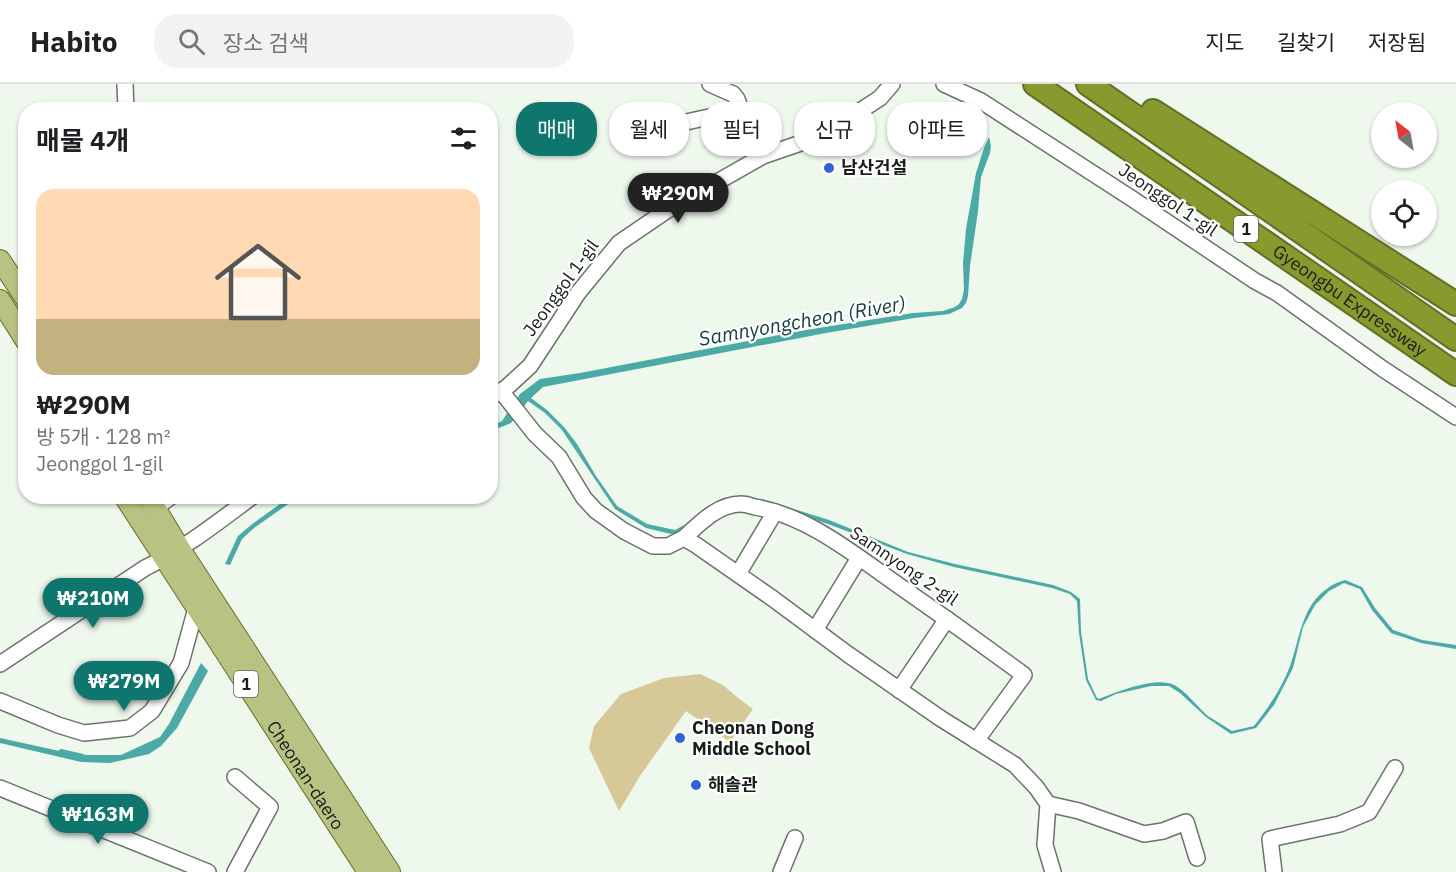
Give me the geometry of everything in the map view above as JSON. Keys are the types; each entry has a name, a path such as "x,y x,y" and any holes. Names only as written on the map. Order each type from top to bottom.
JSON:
{"highway":[{"name":"Gyeongbu Expressway","path":"1035,84 1456,374"},
{"name":"Gyeongbu Expressway","path":"1088,84 1456,339"},
{"path":"1111,84 1456,304"}],"main road":[{"path":"0,260 18,287"},
{"path":"0,300 18,328"},
{"name":"Cheonan-daero","path":"130,504 171,554 390,872"},
{"name":"Cheonan-daero","path":"153,504 171,554 196,608 368,872"}],"street":[{"path":"125,84 126,102"},
{"path":"711,84 734,94 738,102"},
{"name":"Jeonggol 1-gil","path":"782,149 837,126 880,98 892,84"},
{"name":"Jeonggol 1-gil","path":"944,84 981,101 1005,116 1255,281 1277,293 1383,369 1456,417"},
{"name":"Jeonggol 1-gil","path":"500,396 530,366 578,293 619,243 666,211 763,156"},
{"name":"Samnyong 2-gil","path":"500,396 559,457 584,498 597,511 624,531 653,546 668,546 684,538 702,521 722,508 741,504 775,512 790,517 822,534 947,619 1024,675 976,741"},
{"path":"0,670 149,572 241,504"},
{"path":"738,574 775,512"},
{"path":"684,538 738,574 849,656 1015,765 1048,804 1079,811 1144,834 1163,831 1186,822 1197,858"},
{"path":"0,663 145,568 171,554"},
{"path":"815,630 859,558"},
{"path":"0,701 84,733 130,728 152,711 181,663 196,608"},
{"path":"899,690 947,619"},
{"path":"1274,872 1270,839 1340,824 1369,812 1395,768"},
{"path":"235,777 270,807 235,872"},
{"path":"0,788 208,872"},
{"path":"1048,804 1045,845 1053,872"},
{"path":"781,872 795,838"}],"shaded area":[{"path":"700,674 723,685 753,709 730,742 686,711 640,776 619,811 589,748 594,726 621,694 664,678"}],"water":[{"path":"989,137 991,146 981,177 968,296 962,308 949,314 826,333 543,387 531,398 564,427 617,506 647,524 675,530 712,504 734,497 762,499 829,520 908,552 1053,585 1071,592 1080,599 1081,632 1088,679 1099,699 1143,684 1168,683 1179,688 1208,716 1232,731 1254,726 1283,682 1307,613 1312,604 1330,587 1345,580 1362,587 1393,630 1422,640 1456,645 1456,649 1421,643 1391,633 1372,610 1360,589 1344,583 1329,591 1315,605 1303,627 1293,668 1274,705 1256,728 1231,734 1206,717 1169,686 1151,686 1116,694 1101,701 1096,700 1086,680 1077,601 1070,594 907,554 828,524 762,503 690,526 675,535 646,528 615,509 562,430 545,413 528,401 511,423 498,428 498,423 502,421 520,394 540,379 806,330 913,313 943,311 955,307 962,299 964,290 963,263 966,229 976,173 981,156 987,156"},
{"path":"280,504 288,504 242,539 230,565 225,564 238,536"},
{"path":"201,663 208,671 177,728 161,746 149,754 110,763 81,762 0,743 0,738 78,755 121,755 160,737"}],"waterway":[{"name":"Samnyongcheon (River)","path":"61,751 83,756"}],"place":[{"name":"남산건설","path":"829,168"},
{"name":"Cheonan Dong Middle School","path":"680,738"},
{"name":"해솔관","path":"696,785"}]}
